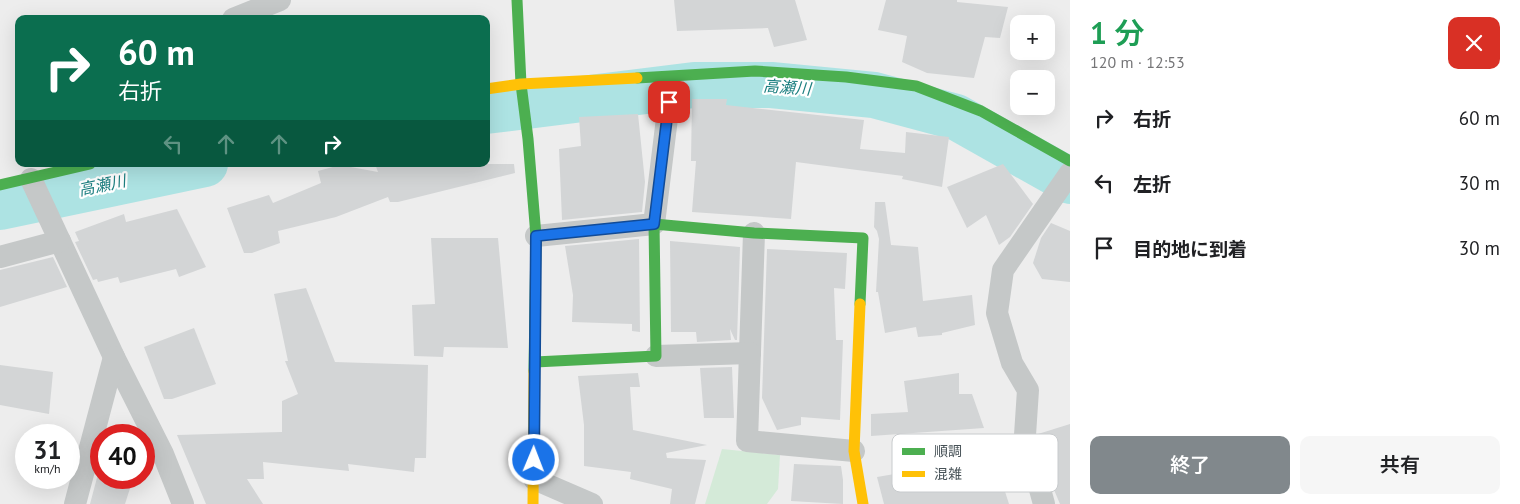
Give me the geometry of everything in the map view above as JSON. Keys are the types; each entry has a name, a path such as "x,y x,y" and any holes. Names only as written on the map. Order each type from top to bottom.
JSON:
{"street":[{"path":"243,15 280,0"},
{"path":"517,0 521,84 528,139 536,236 533,504"},
{"path":"490,88 521,84 755,71 846,77 916,86 981,111 1068,159 1003,270 997,312 1012,363 1028,390 1025,434"},
{"path":"656,356 654,224 669,102"},
{"path":"0,185 75,167"},
{"path":"31,179 114,357 162,454 182,504"},
{"path":"536,236 654,224 754,233 863,238 854,451 863,504"},
{"path":"754,233 747,441 854,451"},
{"path":"0,256 60,241"},
{"path":"535,362 750,353"},
{"path":"75,504 114,357"},
{"path":"534,480 562,498 592,504"}],"green space":[{"path":"722,449 780,455 778,489 767,504 705,504"}],"building":[{"path":"674,0 795,0 807,40 774,47 768,28 677,31"},
{"path":"886,0 957,0 957,2 1008,7 1000,38 985,37 974,78 927,73 902,62 907,36 878,30"},
{"path":"692,99 727,99 726,105 864,120 860,149 905,153 906,132 949,137 942,187 902,179 903,176 796,162 791,219 692,212 696,161 691,161"},
{"path":"638,114 645,182 642,212 562,220 559,149 581,146 579,117"},
{"path":"490,164 514,164 515,173 398,202 390,202 388,197 336,217 278,231 280,243 252,253 244,253 227,208 269,195 273,203 321,183 318,171 333,167 351,167 378,172 376,167 490,167"},
{"path":"1003,164 1033,204 1010,237 999,245 986,215 967,228 947,187"},
{"path":"875,202 885,202 891,245 918,247 923,301 972,295 975,325 942,333 942,335 918,337 916,327 885,333 878,292 876,292 879,239 874,227"},
{"path":"177,209 206,267 179,277 176,269 120,283 118,277 98,282 97,279 93,280 75,242 79,241 75,232 124,214 126,222"},
{"path":"1051,223 1070,231 1070,282 1042,279 1033,263 1041,238"},
{"path":"431,238 498,238 508,348 444,347 443,357 414,356 412,305 435,304"},
{"path":"639,239 640,332 632,331 632,324 572,322 573,295 565,246"},
{"path":"670,241 740,247 737,340 735,340 730,329 731,340 697,342 696,332 671,332"},
{"path":"767,249 847,253 845,289 834,288 836,340 843,340 840,420 801,417 801,425 777,430 762,398"},
{"path":"53,257 67,287 0,307 0,270"},
{"path":"306,288 335,362 428,365 426,458 415,458 414,472 348,464 349,471 263,462 264,479 247,479 263,504 206,504 177,435 282,432 282,401 298,394 285,361 288,361 274,294"},
{"path":"194,328 216,384 172,399 164,399 144,347"},
{"path":"0,365 53,372 49,414 0,405"},
{"path":"732,367 734,418 704,418 700,368"},
{"path":"638,373 640,387 630,387 633,430 707,445 666,453 667,458 706,460 695,504 670,504 672,489 630,479 631,472 584,466 584,425 578,376"},
{"path":"959,373 959,394 972,394 984,428 871,436 871,414 908,412 904,381"},
{"path":"1070,424 1070,504 1060,504 1055,492 1058,492 1058,434 1038,434"},
{"path":"794,464 841,466 843,504 791,501"},
{"path":"892,474 892,492 1005,492 1009,504 884,504 877,477"},
{"path":"94,489 130,489 125,504 90,504"}],"waterway":[{"name":"高瀬川","path":"490,110 694,85 771,85 874,95 956,117 1070,181"},
{"name":"高瀬川","path":"0,207 191,167"}],"traffic: fast":[{"path":"517,0 521,84 528,139 536,236 534,371"},
{"path":"637,78 755,71 846,77 916,86 981,111 1070,161"},
{"path":"0,185 77,167"},
{"path":"535,362 656,356 654,224 754,233 863,238 860,304"}],"traffic: slow":[{"path":"490,88 521,84 637,78"},
{"path":"860,304 854,451 863,504"},
{"path":"533,504 534,371"}],"route":[{"path":"534,460 536,236 654,224 669,102"}]}
